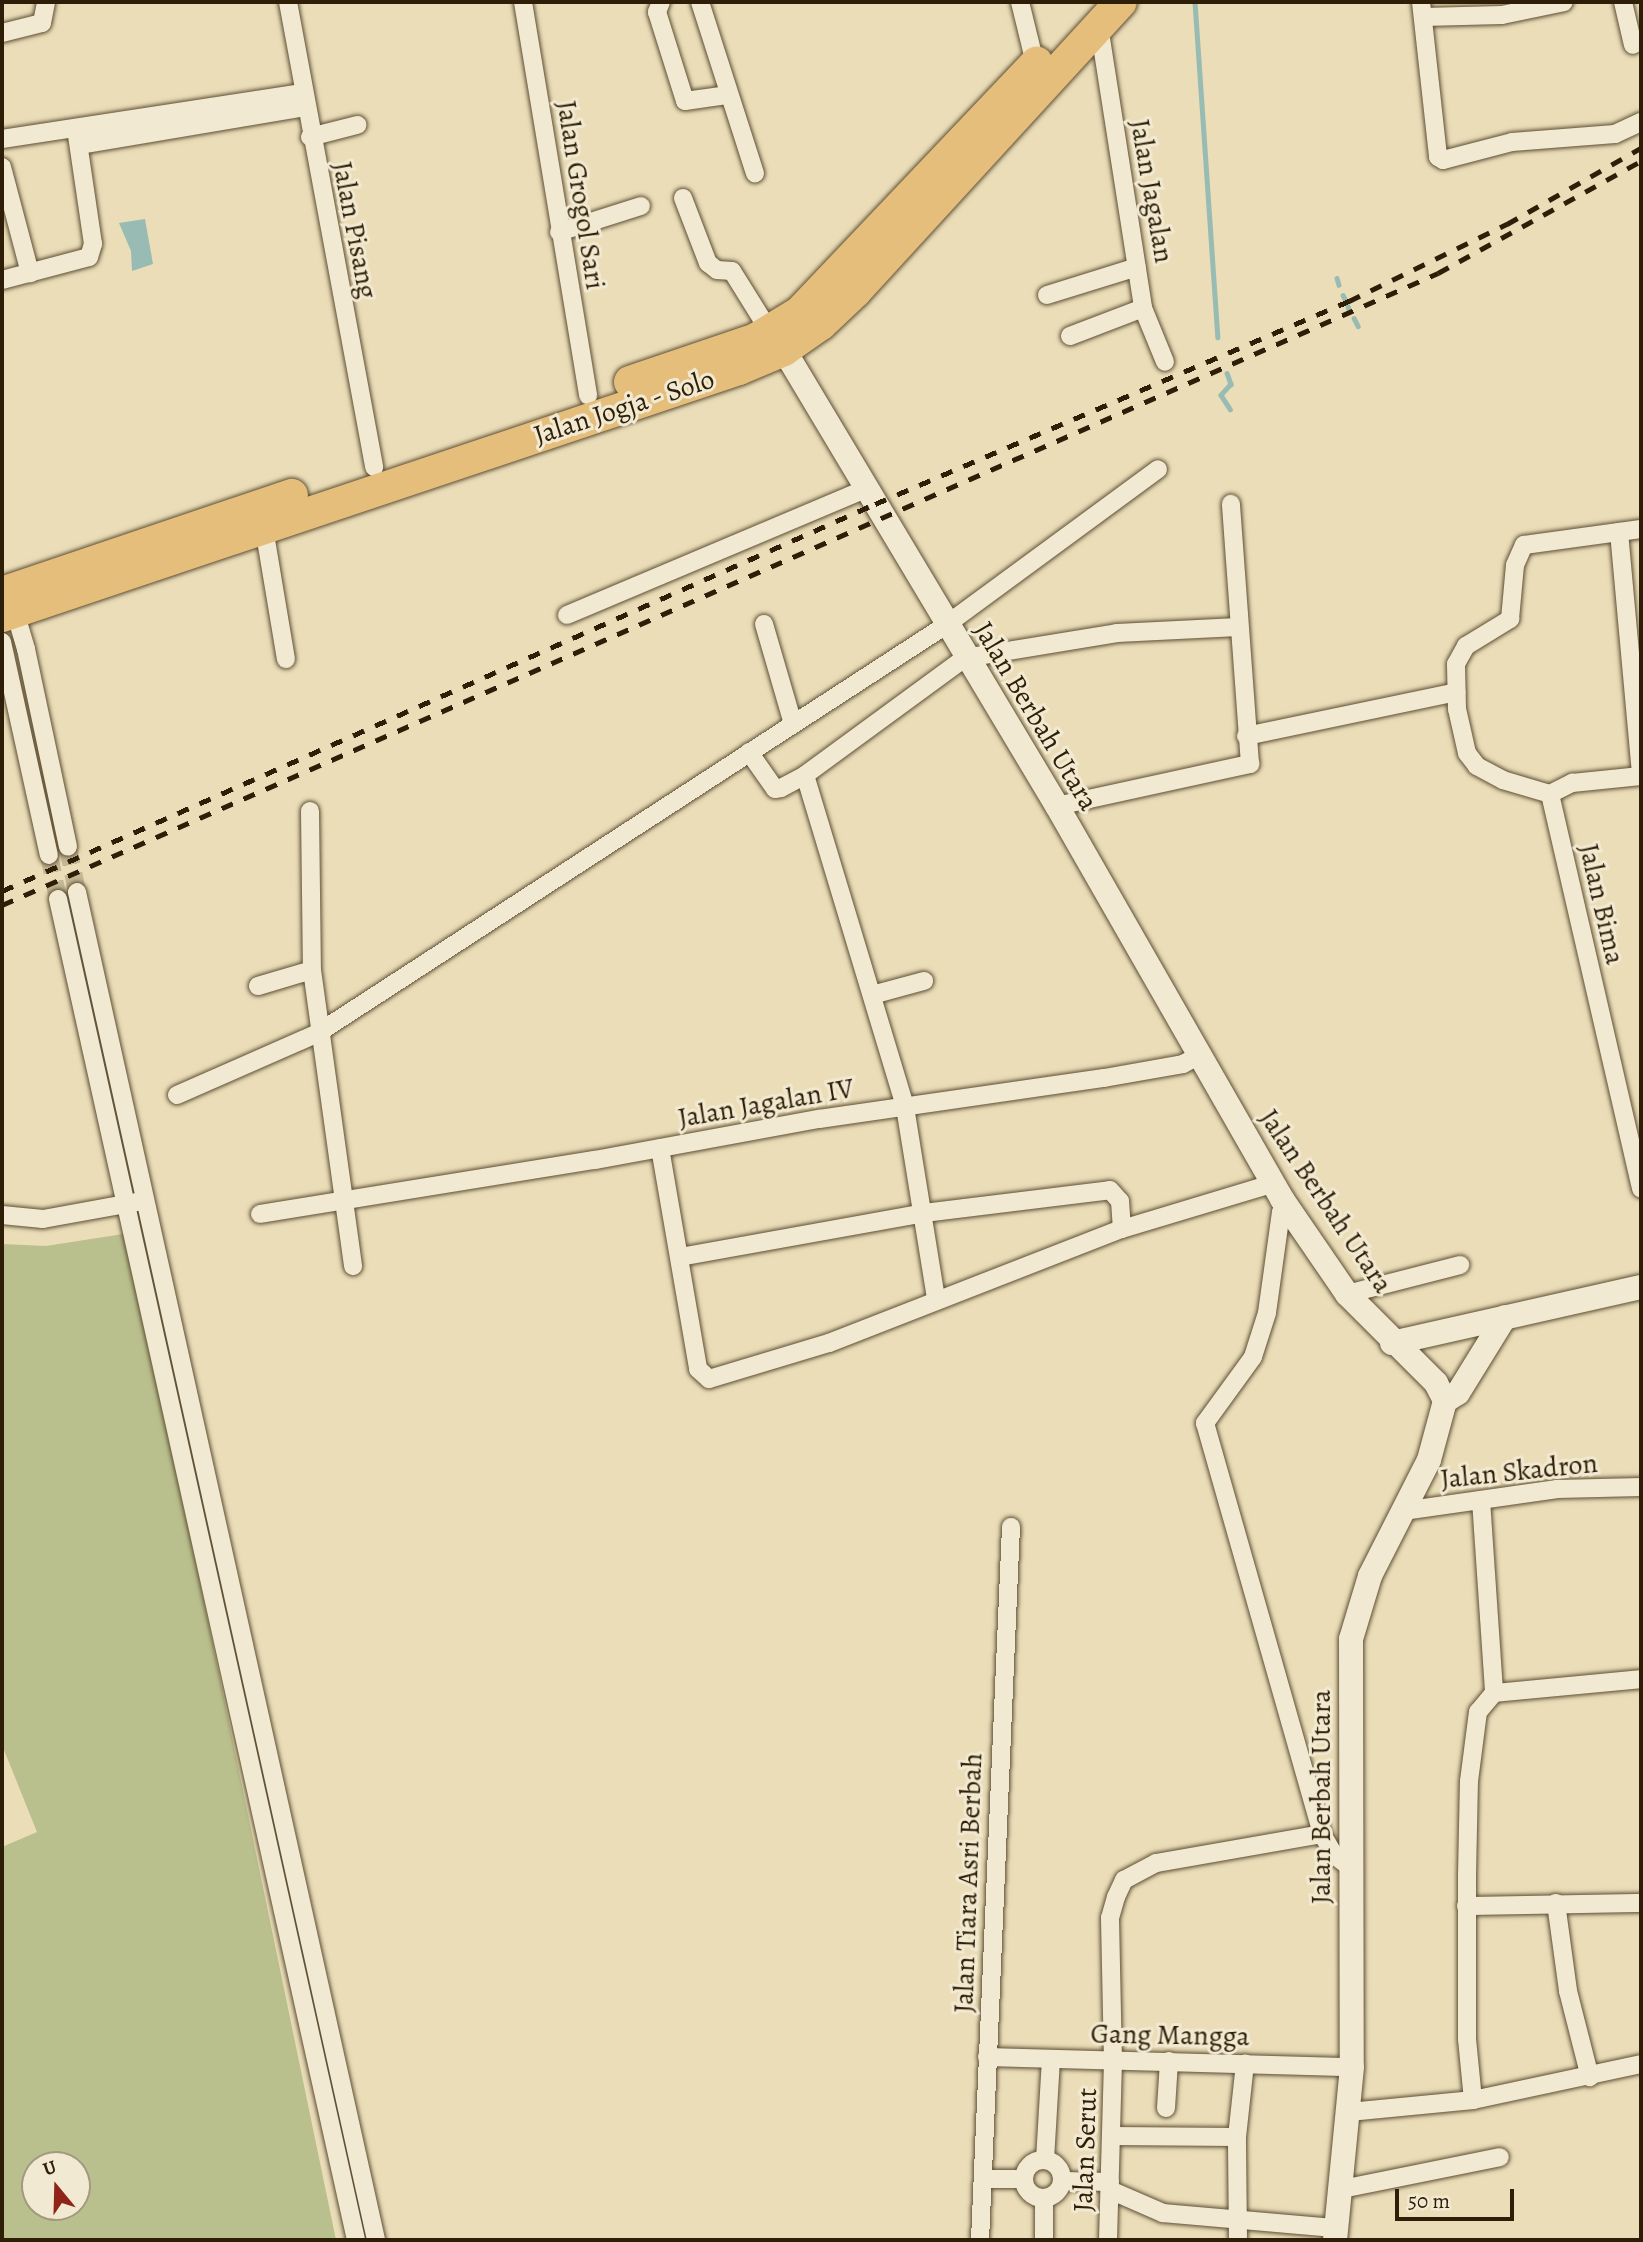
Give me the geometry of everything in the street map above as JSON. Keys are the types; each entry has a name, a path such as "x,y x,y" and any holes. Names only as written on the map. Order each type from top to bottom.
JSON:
{"highway":[{"name":"Jalan Jogja - Solo","path":"7,603 374,467 588,396 777,341 800,312 838,277 1035,63 1095,14 1121,2"},
{"name":"Jalan Jogja - Solo","path":"7,603 264,528 739,369 777,341 856,291 1095,14"}],"main road":[{"name":"Jalan Berbah Utara","path":"777,341 1057,806 1198,1056 1287,1205 1347,1294 1392,1343 1436,1383 1445,1401 1429,1460 1360,1601 1351,1639 1352,2067 1342,2189 1335,2234"},
{"path":"1392,1343 1641,1287"},
{"path":"1445,1401 1458,1393 1505,1317"}],"street":[{"path":"2,33 42,23 46,2"},
{"name":"Jalan Pisang","path":"288,2 303,100 374,467"},
{"name":"Jalan Grogol Sari","path":"523,2 588,396"},
{"path":"660,2 657,12 685,101 727,95"},
{"path":"700,2 727,95 755,173"},
{"path":"1020,2 1035,63"},
{"path":"1564,2 1502,15 1423,9 1435,152 1444,160 1513,142 1615,134 1641,122"},
{"path":"1623,2 1633,45"},
{"name":"Jalan Jagalan","path":"1095,14 1143,308 1165,362"},
{"path":"2,139 78,136 303,100"},
{"path":"310,137 357,125"},
{"path":"2,280 81,260 92,250 78,136"},
{"path":"2,167 30,273"},
{"path":"683,198 708,263 717,270 732,271 777,341"},
{"path":"559,232 641,205"},
{"path":"1047,295 1137,267"},
{"path":"1070,336 1143,308"},
{"path":"177,1095 318,1033 946,625 1158,469"},
{"path":"567,615 866,489"},
{"path":"1057,806 1244,768 1250,760 1246,736 1231,504"},
{"path":"264,528 286,659"},
{"path":"1619,532 1641,774 1572,783 1550,794 1503,780 1476,766 1462,740 1456,691 1456,664 1466,646 1510,619 1515,565 1524,545 1619,532 1641,530"},
{"path":"7,603 68,847"},
{"path":"764,624 793,724"},
{"path":"749,752 775,789 805,775 965,657 1117,633 1238,627"},
{"path":"2,642 49,855"},
{"path":"1246,736 1456,691"},
{"path":"805,775 905,1107 936,1298"},
{"name":"Jalan Bima","path":"1550,794 1641,1189"},
{"path":"310,811 312,970 318,1033 353,1266"},
{"path":"77,892 148,1200 376,2240"},
{"path":"58,899 128,1204 356,2240"},
{"path":"258,986 312,970"},
{"path":"872,995 924,981"},
{"name":"Jalan Jagalan IV","path":"260,1214 905,1107 1183,1064 1198,1056"},
{"path":"660,1148 698,1369 709,1379 829,1343 936,1298 1122,1229 1274,1183"},
{"path":"680,1257 924,1213 1110,1190 1120,1200 1122,1229"},
{"path":"2,1215 43,1219 148,1200"},
{"path":"1287,1205 1281,1212 1267,1313 1253,1357 1205,1423 1322,1834 1334,1855 1351,1868"},
{"path":"1347,1294 1460,1265"},
{"name":"Jalan Skadron","path":"1403,1511 1557,1489 1641,1487"},
{"path":"1481,1500 1494,1693"},
{"name":"Jalan Tiara Asri Berbah","path":"980,2240 985,2179 987,2057 1012,1527"},
{"path":"208,1577 230,1581"},
{"path":"1473,2100 1467,2039 1466,1906 1473,1731 1482,1704 1494,1693 1641,1679"},
{"name":"Jalan Serut","path":"1108,2240 1114,2062 1110,1918 1124,1880 1156,1863 1322,1834"},
{"path":"1556,1903 1568,1991 1590,2077"},
{"path":"1466,1906 1641,1903"},
{"name":"Gang Mangga","path":"987,2057 1352,2067"},
{"path":"1045,2160 1051,2059"},
{"path":"1166,2108 1169,2061"},
{"path":"1238,2240 1237,2137 1245,2063"},
{"path":"1349,2112 1473,2100 1641,2064"},
{"path":"1111,2136 1237,2137"},
{"path":"1342,2189 1500,2157"},
{"path":"1045,2160 1058,2167 1062,2180 1056,2193 1044,2198 1028,2191 1024,2179 1031,2165 1045,2160"},
{"path":"985,2179 1024,2179"},
{"path":"1062,2180 1110,2186 1163,2213 1335,2234"},
{"path":"1044,2198 1044,2240"}],"green space":[{"path":"123,1234 199,1578 336,2240 2,2240 2,1847 37,1832 2,1745 2,1244 46,1246"}],"water":[{"path":"145,219 153,264 132,271 131,251 119,223"}],"waterway":[{"path":"1195,2 1218,337"},
{"path":"1337,278 1339,285"},
{"path":"1343,295 1345,299"},
{"path":"1354,318 1358,326"},
{"path":"1227,373 1231,384 1221,395 1230,409"}],"tunnel":[{"path":"68,847 77,892"},
{"path":"49,855 58,899"}],"railway":[{"path":"2,891 875,504 1349,301 1507,224 1641,148"},
{"path":"2,905 1438,273 1641,161"}]}
